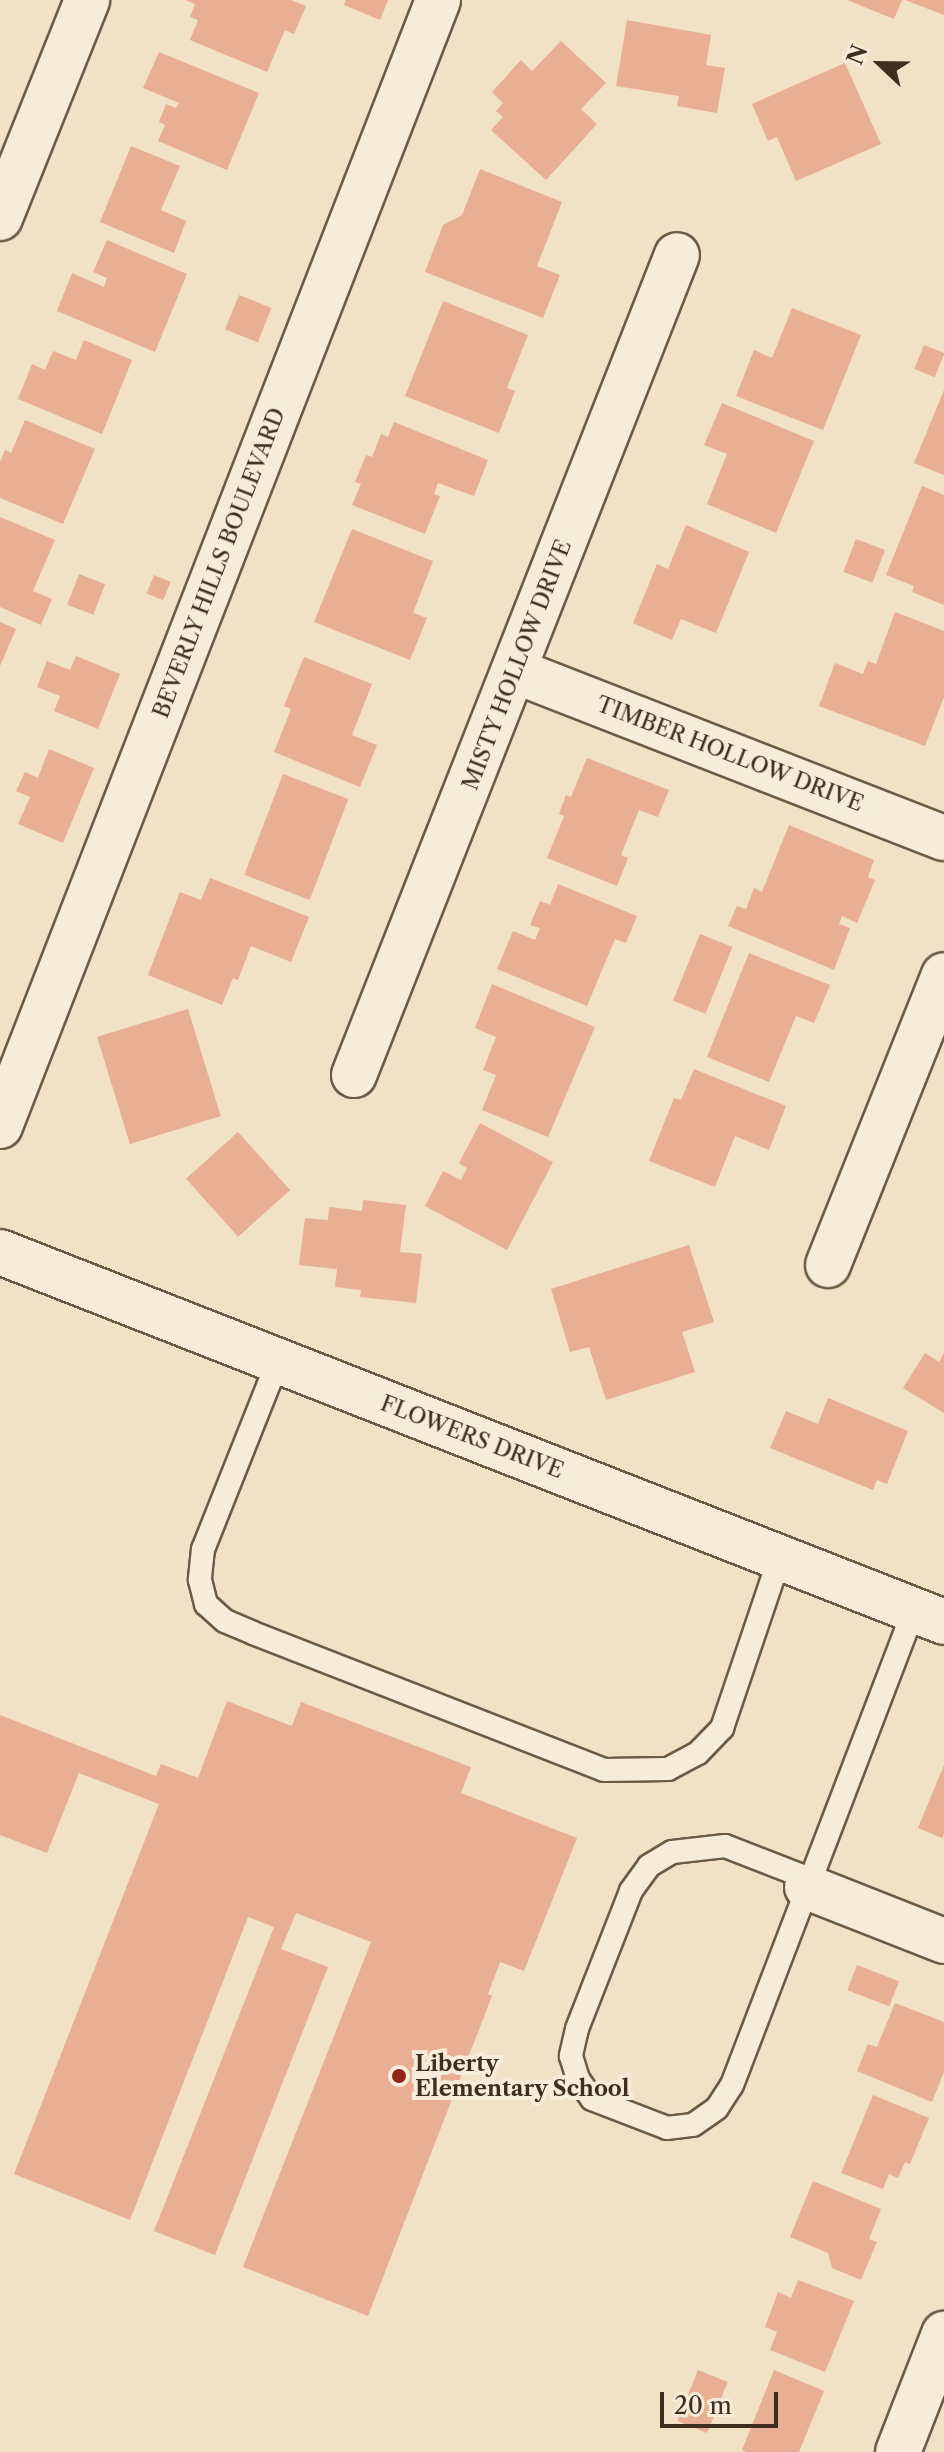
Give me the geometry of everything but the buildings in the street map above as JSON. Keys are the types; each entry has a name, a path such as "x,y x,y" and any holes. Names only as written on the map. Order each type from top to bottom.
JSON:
{"street":[{"path":"0,218 87,0"},
{"name":"BEVERLY HILLS BOULEVARD","path":"0,1126 438,0"},
{"name":"MISTY HOLLOW DRIVE","path":"354,1075 677,255"},
{"name":"TIMBER HOLLOW DRIVE","path":"515,671 944,838"},
{"path":"828,1265 944,975"},
{"name":"FLOWERS DRIVE","path":"0,1252 929,1616"},
{"path":"809,1883 944,1941"},
{"path":"898,2452 944,2334"}],"lane":[{"path":"278,1361 203,1549 200,1580 206,1604 225,1621 267,1639 604,1770 668,1769 698,1753 722,1728 780,1557"},
{"path":"809,1883 725,1846 672,1852 649,1866 631,1891 577,2029 571,2056 578,2079 592,2099 667,2128 693,2125 717,2108 732,2085 809,1883 929,1616"}],"place":[{"name":"Liberty Elementary School","path":"399,2076"}]}
